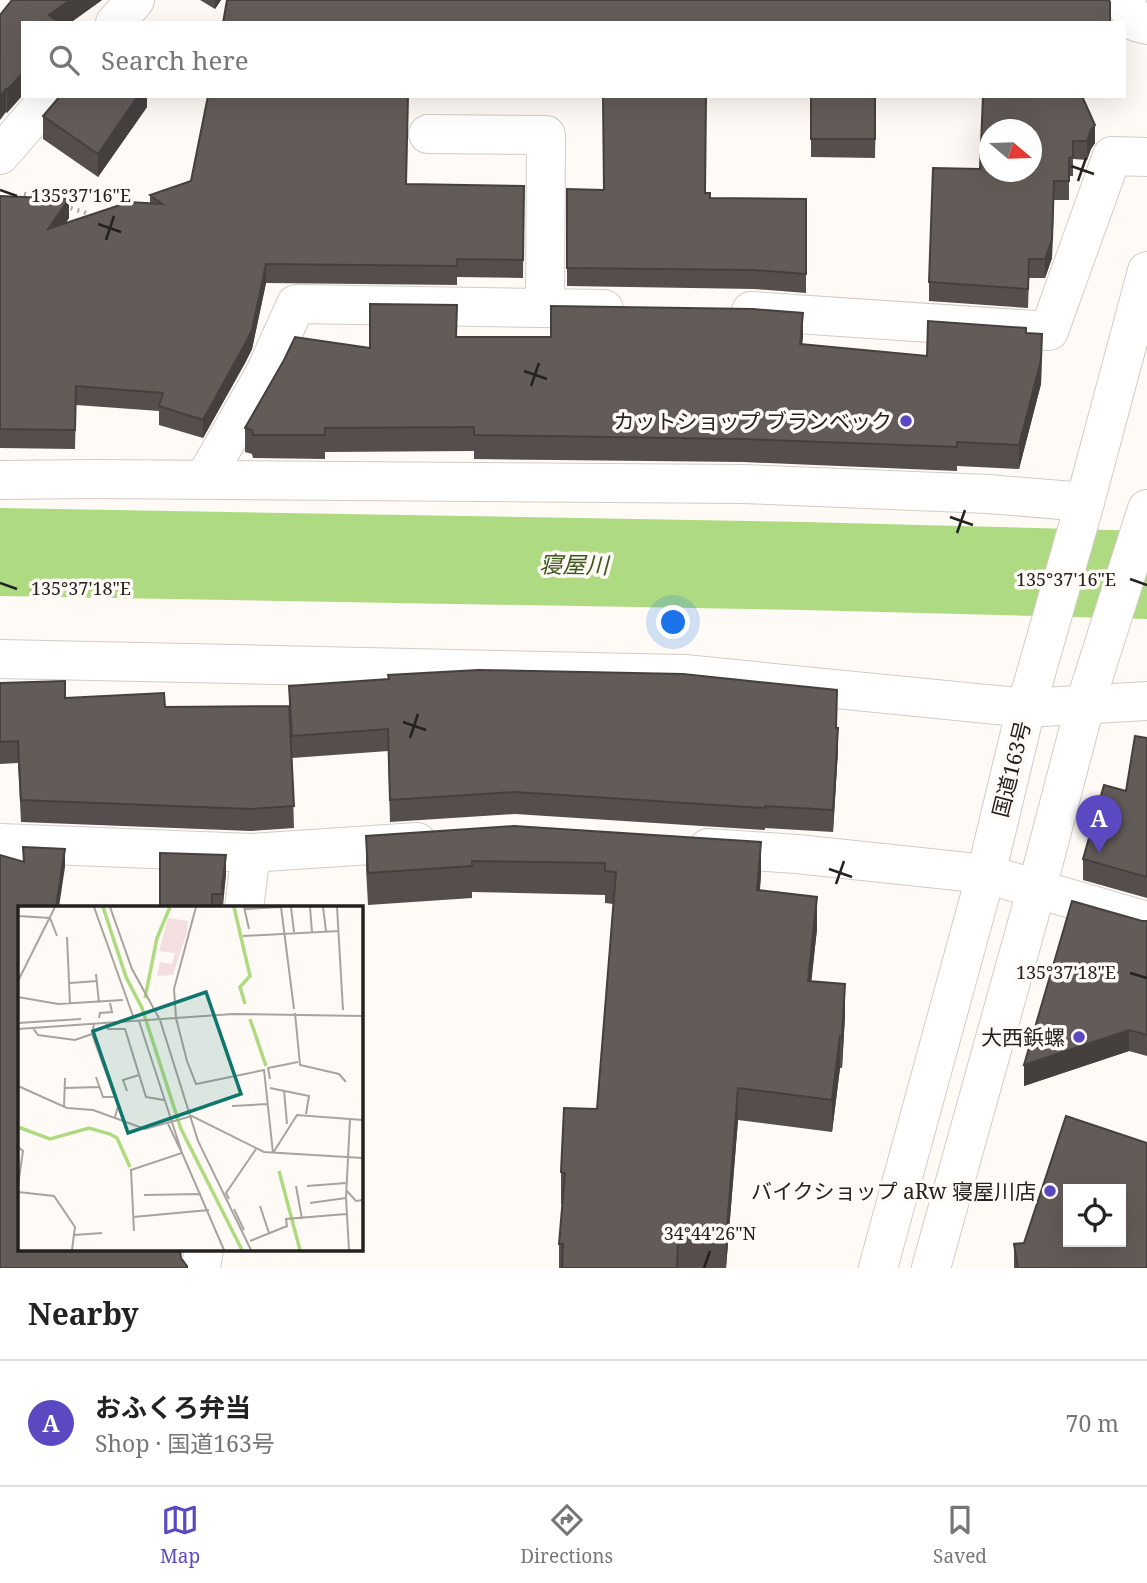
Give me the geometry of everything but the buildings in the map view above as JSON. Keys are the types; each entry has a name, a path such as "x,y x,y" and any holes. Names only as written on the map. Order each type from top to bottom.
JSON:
{"main road":[{"path":"118,21 135,0"},
{"path":"1123,0 1136,22 1147,25"},
{"path":"6,172 50,98"},
{"path":"428,134 546,135 545,308"},
{"path":"712,311 754,311 1049,331 1112,156 1147,157"},
{"name":"国道163号","path":"878,1268 986,874 1026,708 1147,271"},
{"path":"204,480 265,373 296,304 642,310"},
{"path":"0,480 743,484 988,494 1085,502"},
{"path":"931,1268 1087,699 1147,509"},
{"path":"0,659 684,674 1026,708 1087,699 1147,701"},
{"path":"0,843 251,853 444,841"},
{"path":"676,846 797,854 986,874 1147,920"},
{"path":"244,906 251,853"},
{"path":"201,1268 204,1250"}],"path":[{"path":"6,172 49,201"},
{"path":"62,205 86,213 92,220"}],"waterway":[{"name":"寝屋川","path":"0,552 805,566 1147,575"}],"place":[{"name":"カットショップ ブランベック","path":"906,421"},
{"name":"おふくろ弁当","path":"1099,853"},
{"name":"大西鋲螺","path":"1079,1037"},
{"name":"バイクショップ aRw 寝屋川店","path":"1050,1191"}]}
